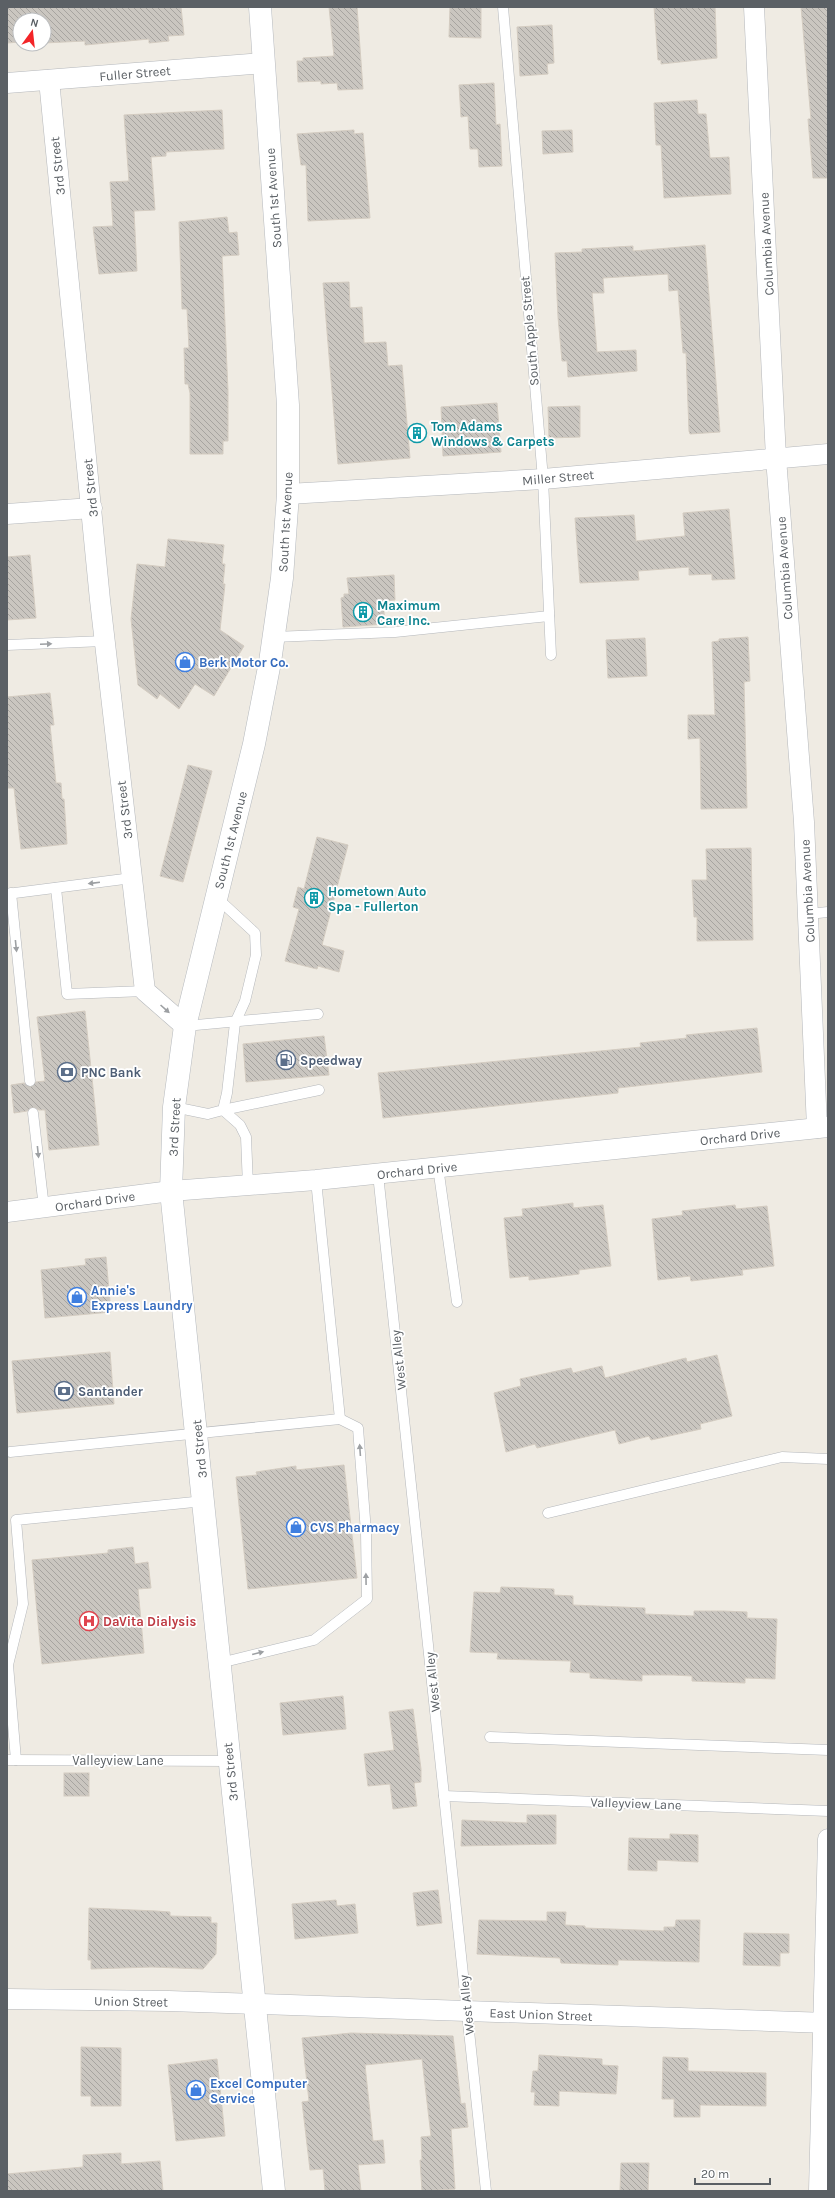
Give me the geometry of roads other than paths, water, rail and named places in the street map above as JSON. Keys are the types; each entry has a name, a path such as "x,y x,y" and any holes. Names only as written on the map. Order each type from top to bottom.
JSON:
{"main road":[{"name":"South 1st Avenue","path":"185,1026 254,744 274,637 282,578 288,494 288,405 260,7"},
{"name":"3rd Street","path":"185,1026 174,1107 172,1191 205,1501 229,1761 274,2191"}],"street":[{"name":"Columbia Avenue","path":"754,7 776,458 804,822 808,914 823,1128"},
{"name":"Fuller Street","path":"7,83 264,63"},
{"name":"3rd Street","path":"49,80 104,642 145,991"},
{"name":"Miller Street","path":"288,494 543,479 828,454"},
{"path":"7,514 92,508"},
{"path":"145,991 185,1026"},
{"name":"Orchard Drive","path":"7,1212 172,1191 248,1186 378,1174 823,1128"},
{"path":"819,2191 825,2023 828,1838"},
{"name":"Union Street","path":"7,1999 254,2004"},
{"name":"East Union Street","path":"254,2004 825,2023"}],"lane":[{"name":"South Apple Street","path":"503,7 543,479 551,655"},
{"path":"274,637 395,632 549,616"},
{"path":"7,645 104,642"},
{"path":"30,1081 9,893 132,878"},
{"path":"56,888 67,994 145,991"},
{"path":"216,897 255,933 256,955 245,1000 235,1023 227,1093 223,1110"},
{"path":"808,914 828,912"},
{"path":"185,1026 235,1023 318,1014"},
{"path":"174,1107 208,1114 319,1090"},
{"path":"223,1110 240,1125 246,1137 248,1186"},
{"path":"33,1113 44,1208"},
{"path":"438,1167 457,1302"},
{"name":"West Alley","path":"378,1174 486,2191"},
{"path":"316,1180 340,1419"},
{"path":"10,1452 197,1432 340,1419 358,1428 366,1532 367,1599 314,1640 220,1663"},
{"path":"548,1513 782,1457 828,1459"},
{"path":"12,1760 8,1665 23,1604 16,1520 205,1501"},
{"path":"490,1737 828,1750"},
{"name":"Valleyview Lane","path":"12,1760 229,1761"},
{"name":"Valleyview Lane","path":"444,1796 828,1811"}],"place":[{"name":"Tom Adams Windows & Carpets","path":"417,433"},
{"name":"Maximum Care Inc.","path":"363,612"},
{"name":"Berk Motor Co.","path":"185,662"},
{"name":"Hometown Auto Spa - Fullerton","path":"314,898"},
{"name":"Speedway","path":"286,1060"},
{"name":"PNC Bank","path":"67,1072"},
{"name":"Annie's Express Laundry","path":"77,1297"},
{"name":"Santander","path":"64,1391"},
{"name":"CVS Pharmacy","path":"296,1527"},
{"name":"DaVita Dialysis","path":"89,1621"},
{"name":"Excel Computer Service","path":"196,2090"}]}
